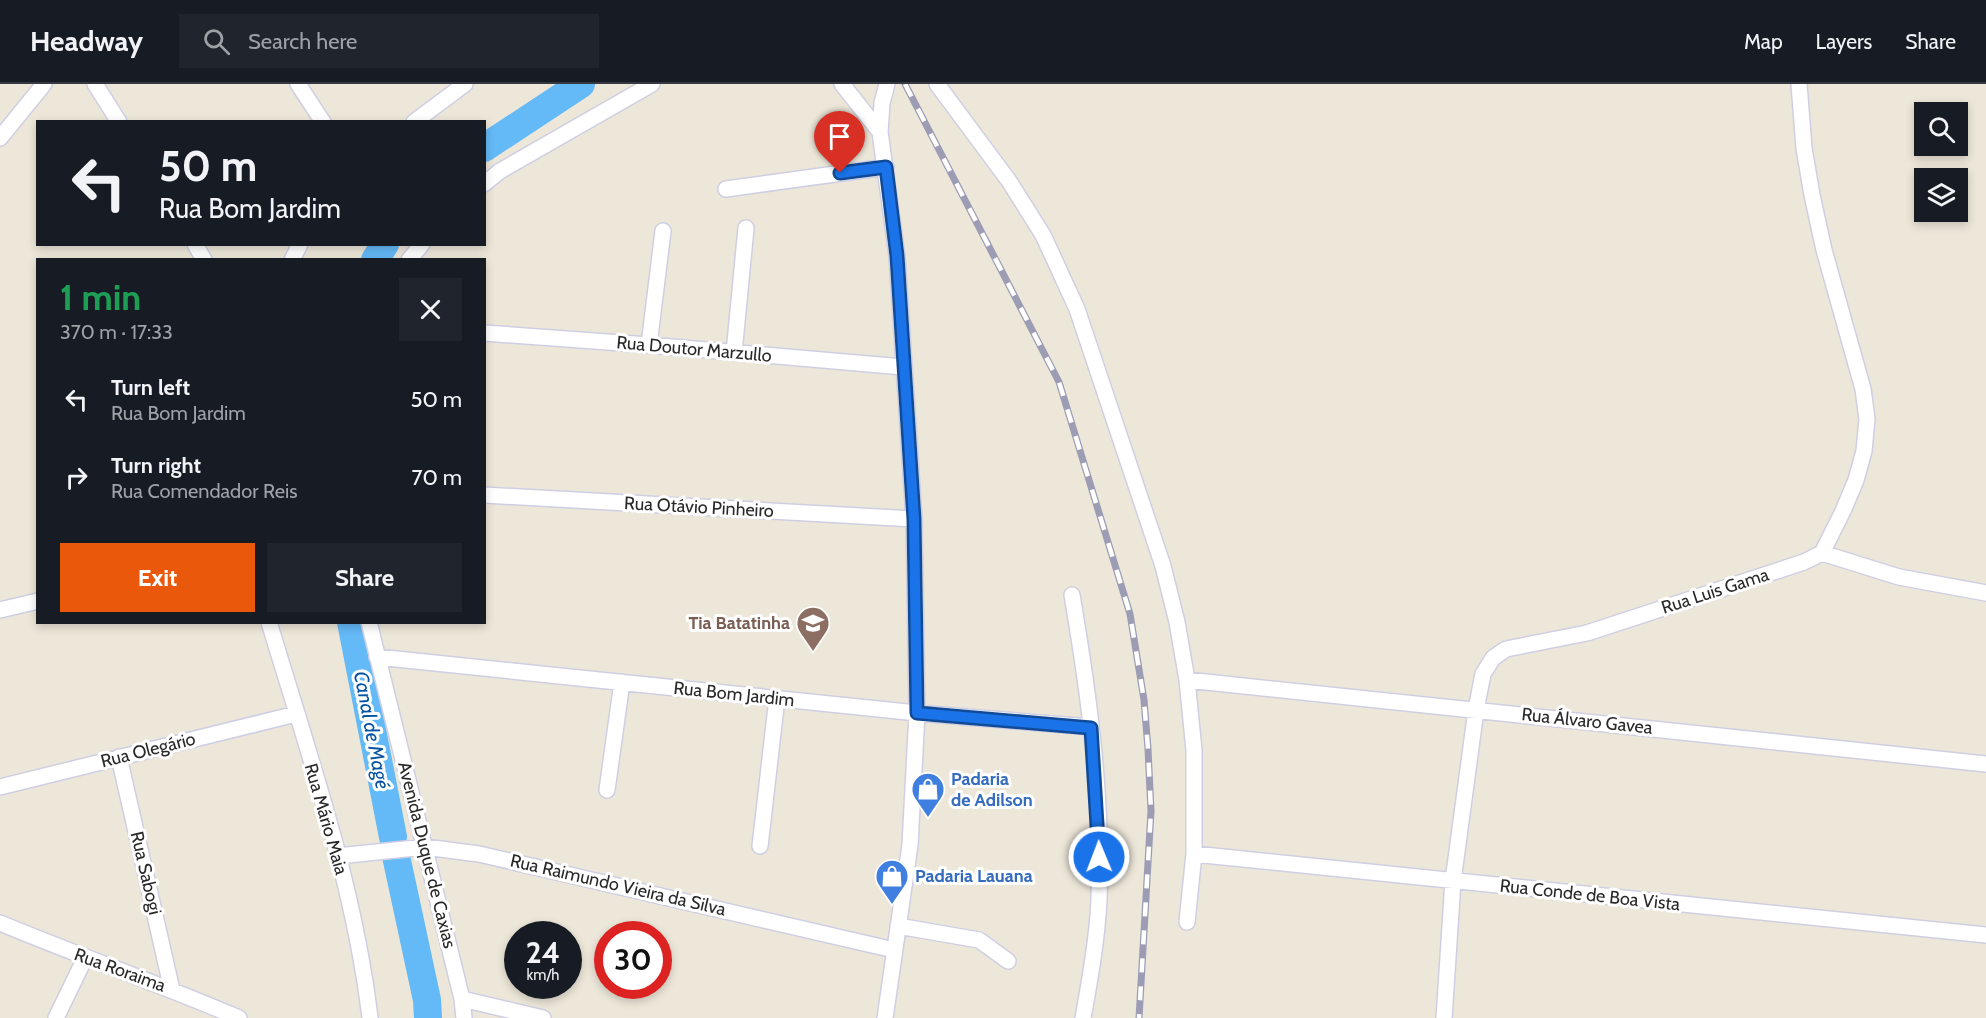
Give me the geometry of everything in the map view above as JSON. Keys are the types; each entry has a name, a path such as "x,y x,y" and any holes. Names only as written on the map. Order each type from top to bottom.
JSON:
{"street":[{"path":"0,138 44,84"},
{"path":"95,84 117,120"},
{"path":"298,84 322,120"},
{"path":"417,120 465,84"},
{"path":"486,182 500,171 652,84"},
{"path":"842,84 880,132"},
{"path":"885,1018 910,845 917,713 914,519 897,256 880,132 886,84"},
{"path":"937,84 1009,181 1043,235 1077,309 1171,595 1187,680 1195,767 1194,854 1187,922"},
{"path":"1799,84 1804,148 1812,195 1824,250 1863,389 1868,418 1864,451 1856,480 1822,553 1899,577 1986,593"},
{"path":"726,189 886,167"},
{"path":"734,353 746,228"},
{"path":"649,345 663,231"},
{"path":"411,258 420,246"},
{"name":"Rua Doutor Marzullo","path":"486,333 903,367"},
{"name":"Rua Otávio Pinheiro","path":"486,495 914,519"},
{"name":"Rua Luis Gama","path":"1444,1018 1453,881 1476,710 1484,674 1493,658 1506,649 1587,633 1804,562 1822,553"},
{"path":"1072,595 1091,728 1099,836 1099,900 1083,1018"},
{"path":"0,610 36,601"},
{"name":"Rua Mário Maia","path":"269,624 338,856 362,963 370,1018"},
{"name":"Avenida Duque de Caxias","path":"369,624 462,999 464,1018"},
{"name":"Rua Bom Jardim","path":"377,657 917,713 1091,728"},
{"name":"Rua Álvaro Gavea","path":"1187,680 1986,765"},
{"path":"606,790 622,682"},
{"path":"760,846 777,698"},
{"name":"Rua Olegário","path":"0,787 296,714"},
{"name":"Rua Sabogi","path":"119,757 172,990"},
{"name":"Rua Raimundo Vieira da Silva","path":"338,856 425,847 479,854 894,950"},
{"name":"Rua Conde de Boa Vista","path":"1194,854 1986,935"},
{"name":"Rua Roraima","path":"0,923 239,1018"},
{"path":"898,926 979,940 1008,961"},
{"path":"56,1018 85,958"},
{"path":"462,999 543,1018"}],"waterway":[{"name":"Canal de Magé","path":"486,147 581,84"},
{"name":"Canal de Magé","path":"376,258 384,246"},
{"name":"Canal de Magé","path":"351,624 393,837"},
{"name":"Canal de Magé","path":"396,856 427,1000 428,1018"}],"railway":[{"path":"905,84 1059,382 1130,614 1144,700 1151,811 1139,1018"}],"place":[{"name":"Tia Batatinha","path":"813,652"},
{"name":"Padaria de Adilson","path":"928,818"},
{"name":"Padaria Lauana","path":"892,905"}],"route":[{"path":"840,173 886,167 897,256 914,519 917,713 1091,728 1099,857"}]}
